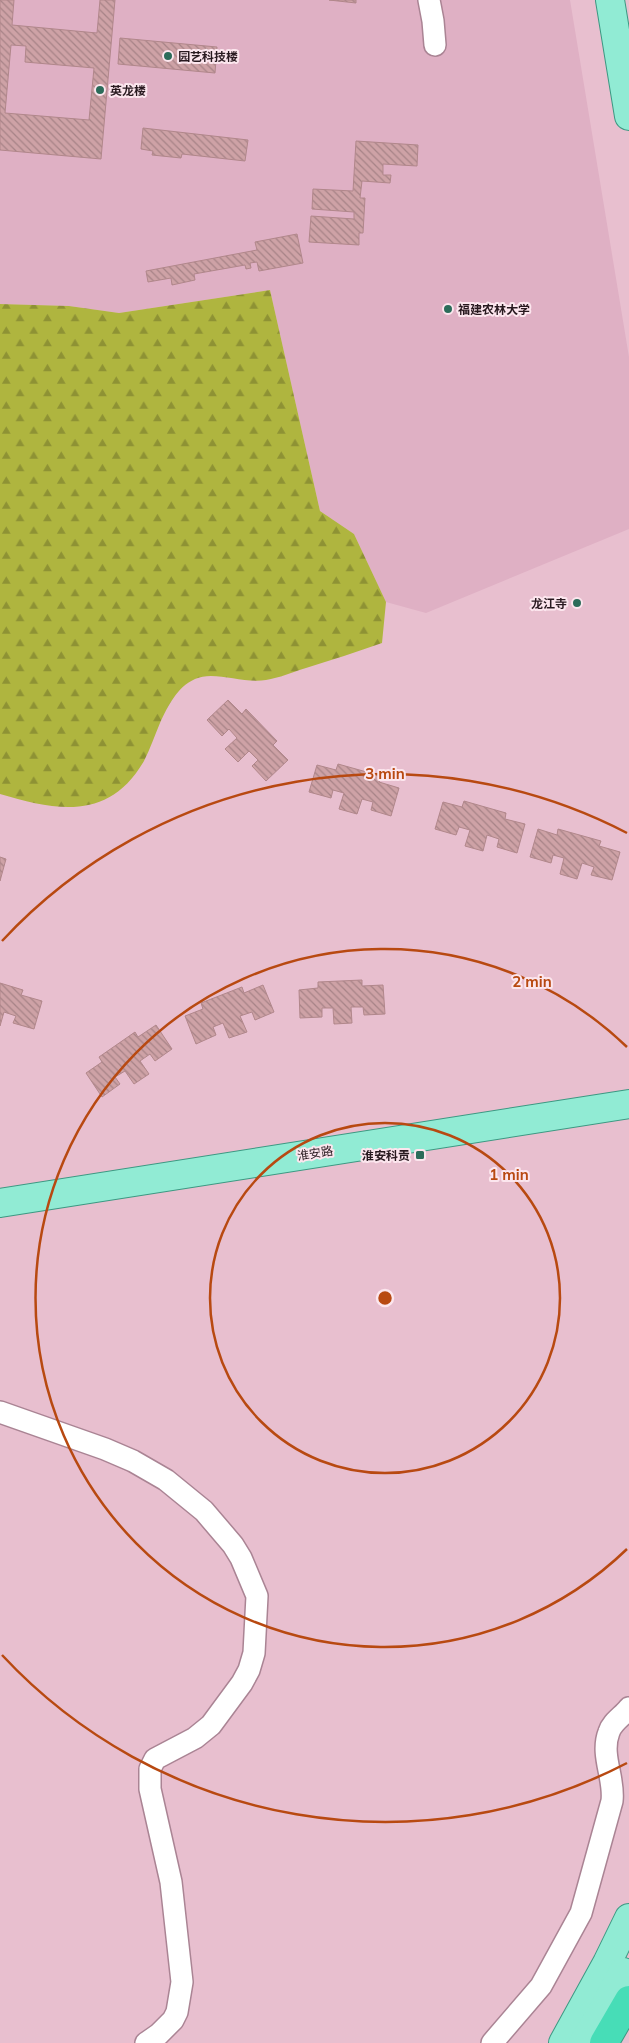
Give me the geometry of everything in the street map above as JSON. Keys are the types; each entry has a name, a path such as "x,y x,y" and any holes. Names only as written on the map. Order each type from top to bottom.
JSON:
{"highway":[{"path":"604,2043 629,2000"}],"main road":[{"path":"610,0 629,116"},
{"name":"淮安路","path":"0,1187 629,1087"},
{"name":"淮安路","path":"0,1203 629,1104"},
{"path":"563,2043 607,1963 629,1918"},
{"path":"583,2043 629,1960"}],"street":[{"path":"430,0 435,45"},
{"path":"0,1412 105,1449 132,1461 166,1480 204,1511 233,1545 241,1558 257,1596 254,1653 249,1670 242,1683 211,1725 195,1738 155,1759 150,1769 150,1788 171,1882 182,1982 177,2012 173,2020 159,2034 146,2043"},
{"path":"492,2043 542,1986 581,1913 612,1802 613,1792 606,1755 608,1737 612,1726 629,1708"}],"shaded area":[{"name":"福建农林大学","path":"0,0 570,0 629,357 629,529 426,613 386,602 354,534 320,511 270,290 119,313 69,306 0,304"}],"green space":[{"path":"270,290 320,511 354,534 386,602 382,643 271,679 257,681 211,676 189,682 178,692 170,704 144,761 130,780 115,794 98,802 80,806 61,807 0,794 0,304 69,306 119,313"}],"building":[{"name":"英龙楼","path":"0,0 14,0 12,25 97,33 100,0 115,0 101,159 0,150","holes":["11,45 26,46 25,62 94,68 89,120 5,113"]},
{"path":"329,0 356,0 356,3"},
{"name":"园艺科技楼","path":"120,38 217,47 215,73 118,64"},
{"path":"143,128 248,140 245,161 182,154 181,158 152,155 153,151 141,149"},
{"path":"356,141 418,145 417,166 383,164 383,175 391,175 390,183 362,181 360,198 365,198 363,233 359,233 359,245 309,242 311,216 354,219 354,212 312,209 313,189 353,191"},
{"path":"297,234 303,263 259,271 257,262 250,263 251,268 246,269 245,265 194,274 195,280 172,285 171,278 148,282 146,271 257,250 255,242"},
{"path":"228,700 242,714 246,709 277,741 273,745 288,760 266,781 252,766 258,760 249,751 238,762 225,749 237,738 229,729 222,736 207,720"},
{"path":"338,764 381,776 379,782 399,788 391,816 371,810 373,802 362,799 357,814 339,809 344,793 333,790 331,798 309,792 317,765 336,770"},
{"path":"464,801 506,813 505,819 525,824 517,853 497,847 499,839 487,835 483,851 465,846 470,830 459,827 456,835 435,829 443,802 462,807"},
{"path":"538,829 557,835 558,829 601,841 599,846 620,852 612,880 591,875 594,867 582,863 577,879 560,874 564,858 553,855 551,863 530,857"},
{"path":"0,857 6,859 0,881"},
{"path":"362,980 362,986 383,985 385,1014 364,1015 363,1007 351,1007 352,1023 334,1024 333,1008 322,1008 322,1017 300,1018 299,990 318,988 318,982"},
{"path":"0,983 23,990 21,995 42,1001 34,1029 13,1023 16,1016 4,1012 0,1026"},
{"path":"263,985 274,1012 255,1020 252,1012 240,1016 247,1032 229,1038 223,1023 213,1027 216,1035 196,1044 185,1016 203,1009 201,1003 242,987 244,993"},
{"path":"156,1025 172,1049 155,1061 150,1054 140,1061 149,1074 134,1084 125,1071 115,1077 120,1084 102,1097 86,1073 102,1062 99,1057 135,1032 138,1037"}],"place":[{"name":"园艺科技楼","path":"168,56"},
{"name":"英龙楼","path":"100,90"},
{"name":"福建农林大学","path":"448,309"},
{"name":"龙江寺","path":"577,603"},
{"name":"淮安科贡","path":"420,1155"}]}
